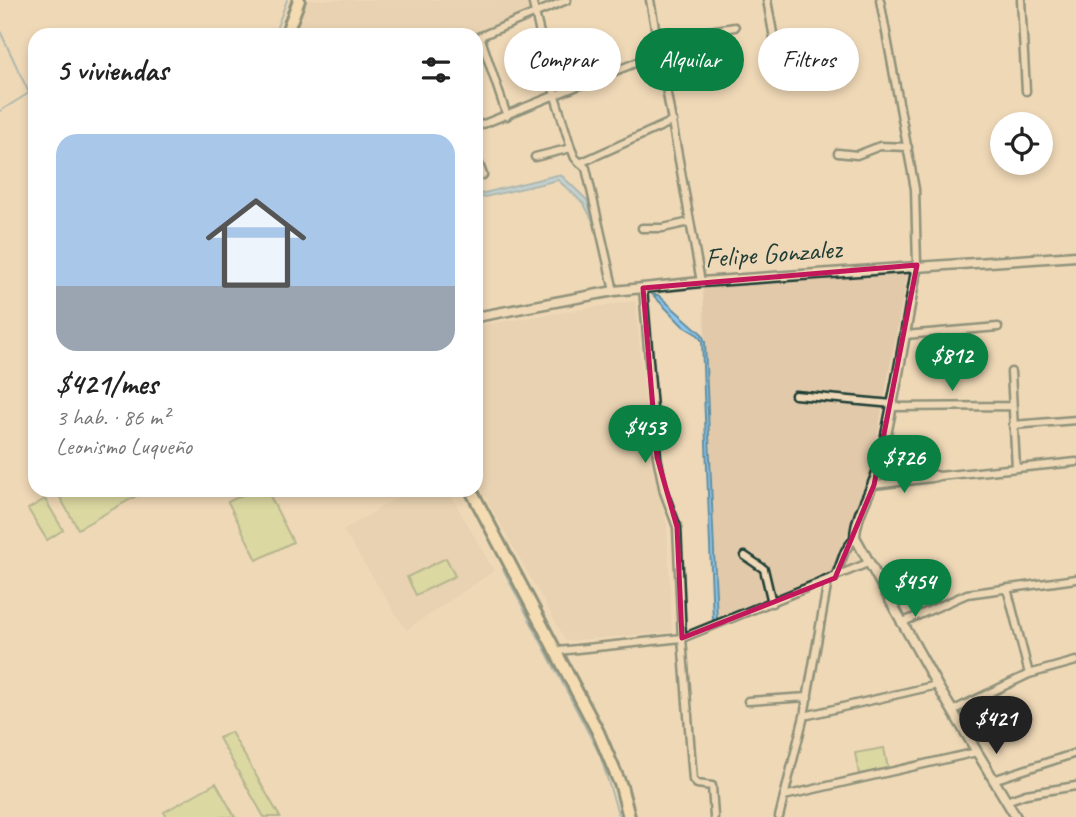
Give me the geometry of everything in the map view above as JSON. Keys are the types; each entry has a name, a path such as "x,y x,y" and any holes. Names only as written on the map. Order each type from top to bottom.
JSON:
{"main road":[{"path":"289,28 299,0"},
{"path":"475,497 558,651 598,732 621,786 629,817"}],"street":[{"path":"532,0 555,96 571,148 575,158 586,168 614,291"},
{"path":"483,35 567,0"},
{"path":"650,0 655,28"},
{"path":"768,0 773,28"},
{"path":"779,817 804,716 832,579 855,537 858,520 875,481 892,405 917,265 915,189 880,0"},
{"path":"1021,0 1026,91"},
{"path":"728,28 735,27"},
{"path":"483,51 507,116"},
{"path":"483,125 635,62"},
{"path":"667,91 701,282"},
{"path":"580,163 673,121"},
{"path":"838,153 854,155 880,146 908,147"},
{"path":"535,157 571,148"},
{"path":"642,228 663,228 690,222"},
{"name":"Felipe Gonzalez","path":"483,316 614,291 701,282 1076,256"},
{"path":"643,288 657,457 664,492 677,527 693,780 697,784 712,786 714,817"},
{"path":"905,335 998,327"},
{"path":"1011,372 1016,468"},
{"path":"795,395 892,405 1012,406"},
{"path":"1013,425 1076,420"},
{"path":"875,481 1076,463"},
{"path":"855,537 901,623 1016,817"},
{"path":"745,556 764,569 772,603"},
{"path":"558,651 682,638 868,563"},
{"path":"901,623 967,594 1076,579"},
{"path":"1007,588 1029,674"},
{"path":"952,711 1029,674 1076,661"},
{"path":"804,716 937,685"},
{"path":"748,701 808,697"},
{"path":"784,796 977,752"},
{"path":"993,780 1076,753"},
{"path":"1006,800 1076,786"}],"highlighted area":[{"path":"917,265 874,485 835,578 682,638 677,527 657,457 643,288"}],"shaded area":[{"path":"308,0 526,0 528,10 483,30 295,28"},
{"path":"908,271 869,480 845,540 859,561 718,617 703,287"},
{"path":"635,301 650,453 667,525 672,632 566,641 483,493 483,325"},
{"path":"398,497 452,497 494,571 406,630 343,530"}],"green space":[{"path":"60,497 134,497 78,529"},
{"path":"238,497 270,497 293,542 257,560 228,502"},
{"path":"45,499 63,530 47,540 28,509"},
{"path":"446,558 455,576 416,595 407,577"},
{"path":"231,732 280,817 264,817 219,738"},
{"path":"884,748 888,769 859,774 855,753"},
{"path":"216,783 235,817 167,817 164,812"}],"water":[{"path":"562,176 587,200 596,227 584,204 558,180 483,197 483,193"},
{"path":"653,295 658,295 702,334 705,342 717,620 713,621 702,341"}],"waterway":[{"path":"277,28 287,0"},
{"path":"0,31 28,91"},
{"path":"0,111 28,94"},
{"path":"503,569 600,755 619,817"}]}
